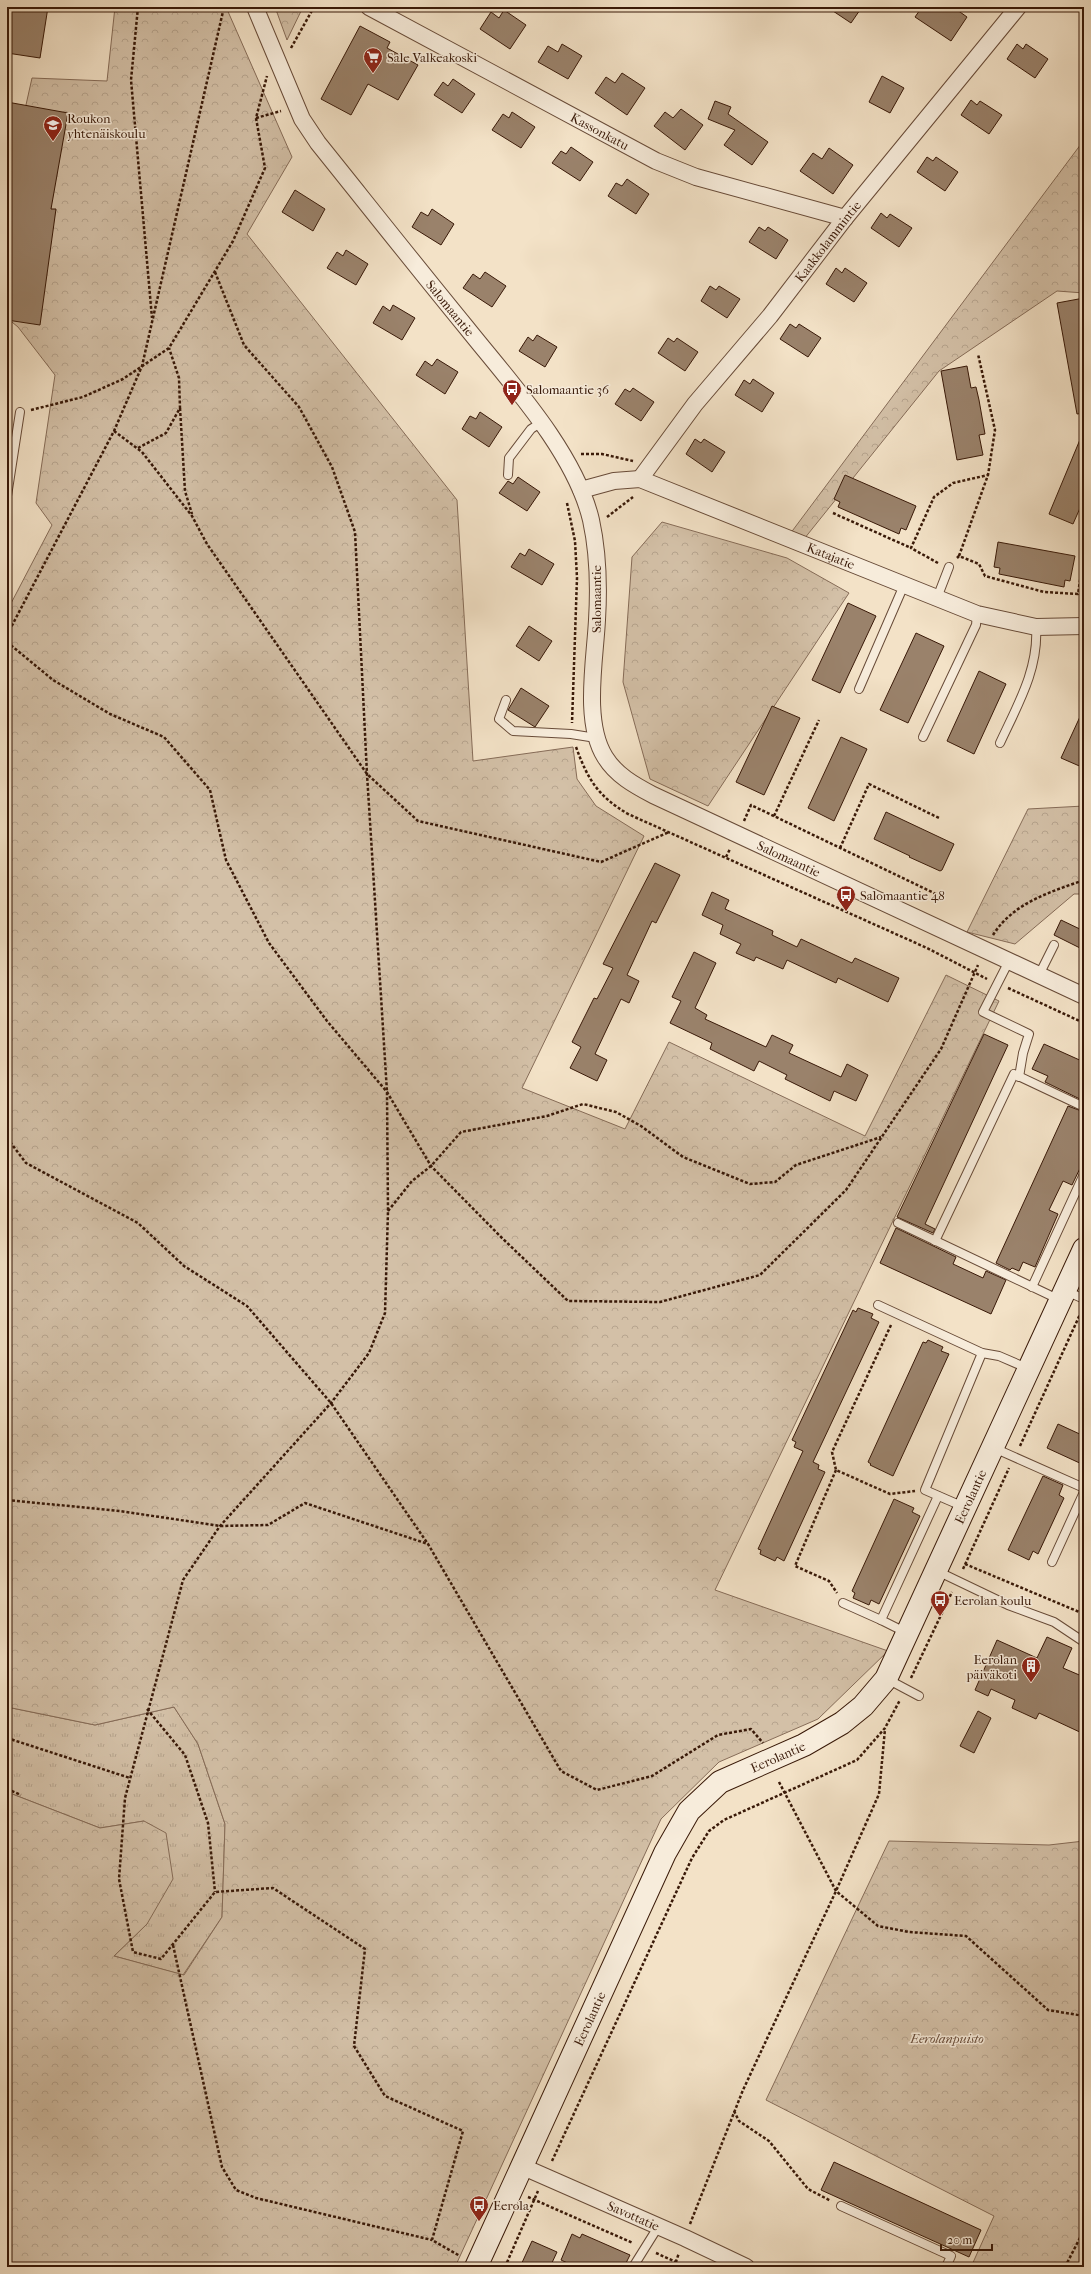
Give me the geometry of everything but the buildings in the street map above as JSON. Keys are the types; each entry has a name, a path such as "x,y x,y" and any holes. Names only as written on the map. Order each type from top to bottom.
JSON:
{"street":[{"name":"Salomaantie","path":"255,7 302,119 318,143 542,422 581,490 591,519 597,553 598,618 592,694 596,738 605,758 625,780 737,835 1084,996"},
{"name":"Kassonkatu","path":"369,7 656,161 696,177 844,218"},
{"name":"Kaakkolammintie","path":"638,479 695,404 770,316 844,218 1018,7"},
{"name":"Katajatie","path":"581,490 614,481 638,479 977,614 1036,627 1084,626"},
{"name":"Eerolantie","path":"476,2267 665,1853 689,1811 720,1782 804,1745 842,1723 863,1706 886,1679 1030,1369 1070,1297 1084,1249"},
{"name":"Savottatie","path":"522,2166 685,2238 746,2267"}],"lane":[{"path":"7,496 20,412"},
{"path":"508,475 508,458 531,429 542,422"},
{"path":"937,598 948,567"},
{"path":"859,689 904,585"},
{"path":"923,737 976,625 977,614"},
{"path":"1000,743 1029,679 1036,637 1036,627"},
{"path":"506,700 499,719 513,731 571,734 596,738"},
{"path":"1039,975 1054,945"},
{"path":"1009,961 983,1012 1029,1034 1023,1053 1020,1077"},
{"path":"935,1241 1014,1074 1084,1107"},
{"path":"1032,1287 1084,1174"},
{"path":"898,1224 1032,1287 1070,1297"},
{"path":"878,1305 982,1353 999,1356 1030,1369"},
{"path":"965,1508 925,1490 982,1353"},
{"path":"993,1448 1084,1488"},
{"path":"1052,1562 1084,1492"},
{"path":"881,1620 938,1496"},
{"path":"936,1571 1008,1605 1054,1622 1084,1642"},
{"path":"843,1603 907,1633"},
{"path":"886,1679 920,1696"},
{"path":"841,2206 951,2256 946,2267"},
{"path":"633,2267 658,2227"}],"path":[{"path":"138,7 131,80 153,320"},
{"path":"7,635 114,431 142,366 224,7"},
{"path":"20,412 83,397 123,379 170,348 233,241 265,168 256,118 266,77 294,43 314,7"},
{"path":"256,118 282,111"},
{"path":"147,1709 185,1755 208,1823 215,1892 162,1959 133,1952 119,1879 125,1798 147,1709 183,1580 220,1526 331,1403 369,1353 385,1313 388,1212 388,1092 367,774 355,532 332,466 299,407 244,345 215,272"},
{"path":"170,348 179,378 185,491 192,516"},
{"path":"834,513 911,548 934,562 948,567 959,556 988,474 995,430 978,354"},
{"path":"138,448 166,433 180,408"},
{"path":"114,431 138,448 192,516 207,544 367,774 418,821 601,862 668,832"},
{"path":"564,460 582,454 602,454 634,461 638,479"},
{"path":"911,548 934,497 953,483 988,474"},
{"path":"959,556 979,564 985,576 1044,592 1078,594 1084,554"},
{"path":"7,642 53,680 110,714 164,737 210,790 226,860 269,943 327,1021 388,1092 430,1166 568,1301 660,1302 760,1275 846,1190 941,1049 994,933 1012,912 1048,893 1084,880"},
{"path":"774,816 819,720"},
{"path":"840,848 869,784 939,818"},
{"path":"726,857 751,805 938,895"},
{"path":"388,1212 412,1181 430,1166 461,1132 547,1116 583,1104 616,1112 641,1126 683,1157 750,1184 775,1182 796,1165 882,1137"},
{"path":"7,1138 26,1163 138,1223 184,1266 247,1306 331,1403 428,1544 561,1771 597,1790 652,1776 718,1735 750,1729 763,1743"},
{"path":"505,2267 534,2200 692,1858 709,1831 724,1820 858,1760 885,1728 906,1689 957,1581 1084,1306"},
{"path":"843,1603 829,1581 795,1566 836,1470 832,1452 896,1314"},
{"path":"836,1470 890,1494 925,1490"},
{"path":"7,1500 120,1511 220,1526 268,1525 305,1503 428,1544"},
{"path":"965,1564 1084,1614"},
{"path":"685,2238 734,2111 836,1891 879,1794 885,1728"},
{"path":"7,1738 130,1778"},
{"path":"779,1782 836,1891 878,1926 909,1932 966,1936 1048,2010 1084,2016"},
{"path":"7,1789 21,1795"},
{"path":"215,1892 274,1888 365,1949 354,2046 385,2096 463,2131 432,2240"},
{"path":"173,1944 222,2167 236,2190 256,2198 432,2240 476,2267"},
{"path":"734,2111 739,2121 769,2141 808,2189 841,2206"},
{"path":"534,2200 687,2267"},
{"path":"1065,2267 1084,2230"}],"green space":[{"path":"115,7 226,7 292,157 247,234 457,500 473,761 573,747 577,779 596,806 644,836 522,1088 625,1129 669,1042 865,1136 946,975 999,1001 715,1590 888,1651 818,1719 719,1762 661,1819 455,2267 7,2267 7,1792 100,1828 144,1821 166,1833 173,1879 147,1924 114,1956 184,1975 222,1917 225,1824 198,1744 174,1707 95,1725 7,1707 7,611 52,525 36,503 55,375 18,327 7,318 7,190 32,78 107,81"},
{"path":"275,7 303,7 287,40"},
{"path":"1084,140 1084,293 1057,291 939,371 800,544 787,538"},
{"path":"662,522 787,558 849,593 708,806 650,779 623,682 632,557"},
{"path":"1084,806 1084,894 1074,894 1015,944 967,932 1028,809"},
{"path":"7,1707 95,1725 174,1707 198,1744 225,1824 222,1917 183,1975 114,1956 147,1924 144,1821 100,1828 7,1792"},
{"name":"Eerolanpuisto","path":"889,1841 1049,1845 1084,1841 1084,2267 971,2267 994,2216 766,2100"}],"place":[{"name":"Sale Valkeakoski","path":"373,74"},
{"name":"Roukon yhtenäiskoulu","path":"53,142"},
{"name":"Salomaantie 36","path":"512,406"},
{"name":"Salomaantie 48","path":"846,912"},
{"name":"Eerolan koulu","path":"940,1617"},
{"name":"Eerolan päiväkoti","path":"1031,1683"},
{"name":"Eerola","path":"479,2222"}]}
